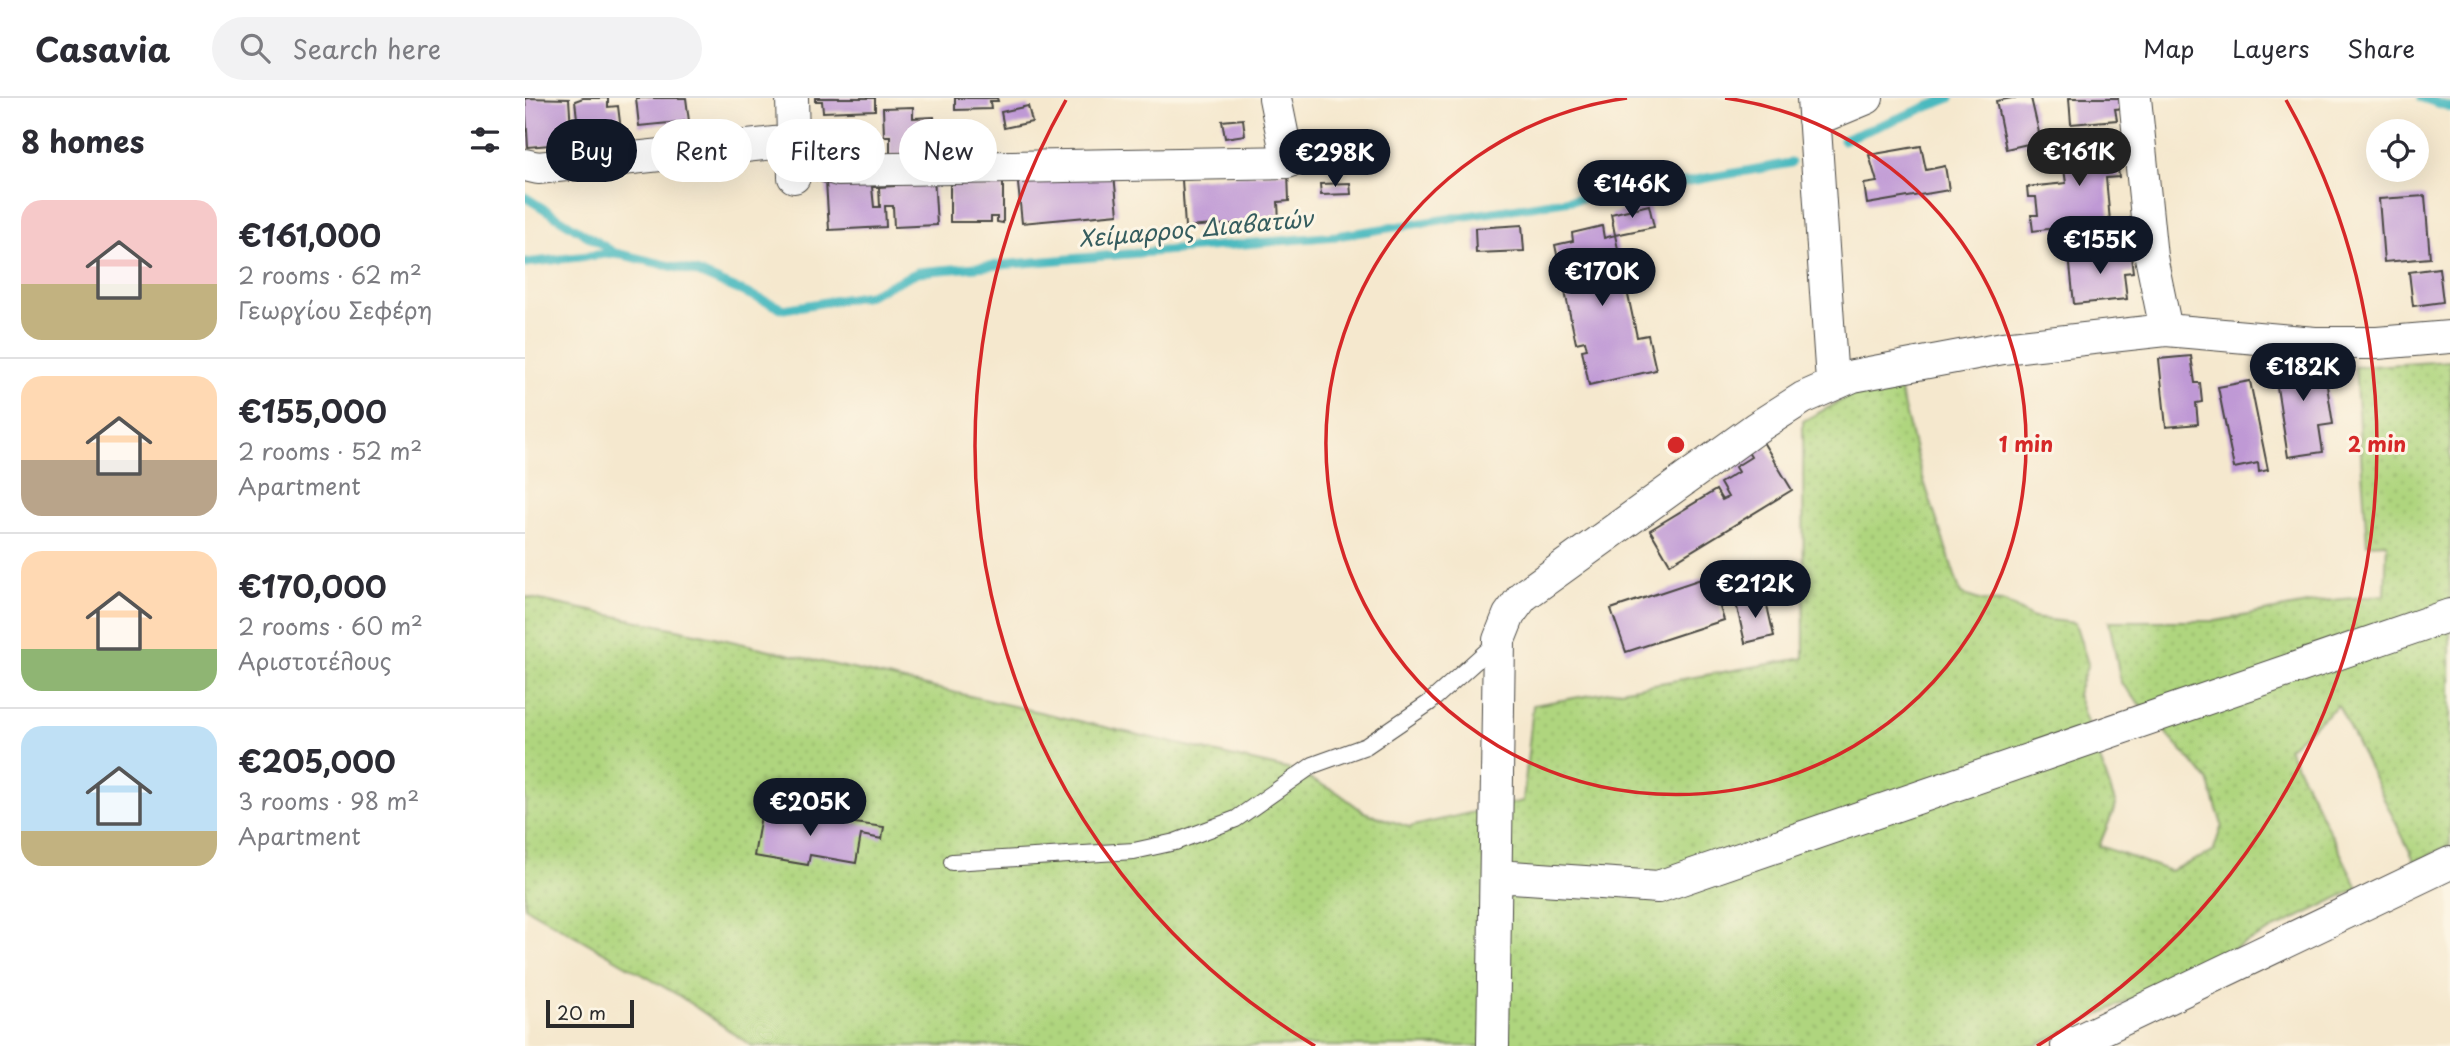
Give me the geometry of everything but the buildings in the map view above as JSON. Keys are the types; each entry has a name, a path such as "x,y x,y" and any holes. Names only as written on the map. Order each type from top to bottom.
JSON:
{"street":[{"path":"792,98 792,119"},
{"path":"885,169 1288,162 1275,98"},
{"path":"1832,382 1814,109 1867,98"},
{"path":"2135,98 2151,257 2165,330"},
{"path":"525,165 538,168 766,144"},
{"path":"1493,1046 1499,640 1509,615 1523,596 1745,435 1832,382 1872,371 1967,354 2165,330 2327,343 2377,343 2450,337"},
{"path":"1497,876 1658,887 2450,615"},
{"path":"2067,1046 2450,863"}],"lane":[{"path":"952,862 1134,851 1175,842 1236,819 1313,765 1366,746 1377,739 1429,703 1499,640"}],"green space":[{"path":"2450,361 2450,845 2415,862 2338,705 2288,748 2358,888 2035,1046 752,1046 678,995 525,907 525,597 705,635 1291,770 1337,792 1364,812 1409,827 1523,801 1533,705 1804,658 1803,421 1852,395 1897,380 1920,469 1961,594 1982,601 2005,602 2033,618 2075,623 2088,664 2077,694 2116,805 2099,846 2170,871 2213,852 2222,825 2208,780 2121,683 2109,621 2216,621 2323,601 2385,595 2387,543 2367,544 2355,367"}],"waterway":[{"path":"1843,140 1950,98"},
{"path":"2422,98 2450,107"},
{"name":"Χείμαρρος Διαβατών","path":"525,197 615,253 696,272 784,309 869,295 918,272 1336,236 1662,186 1791,163"},
{"name":"Χείμαρρος Διαβατών","path":"525,263 615,253"}]}
